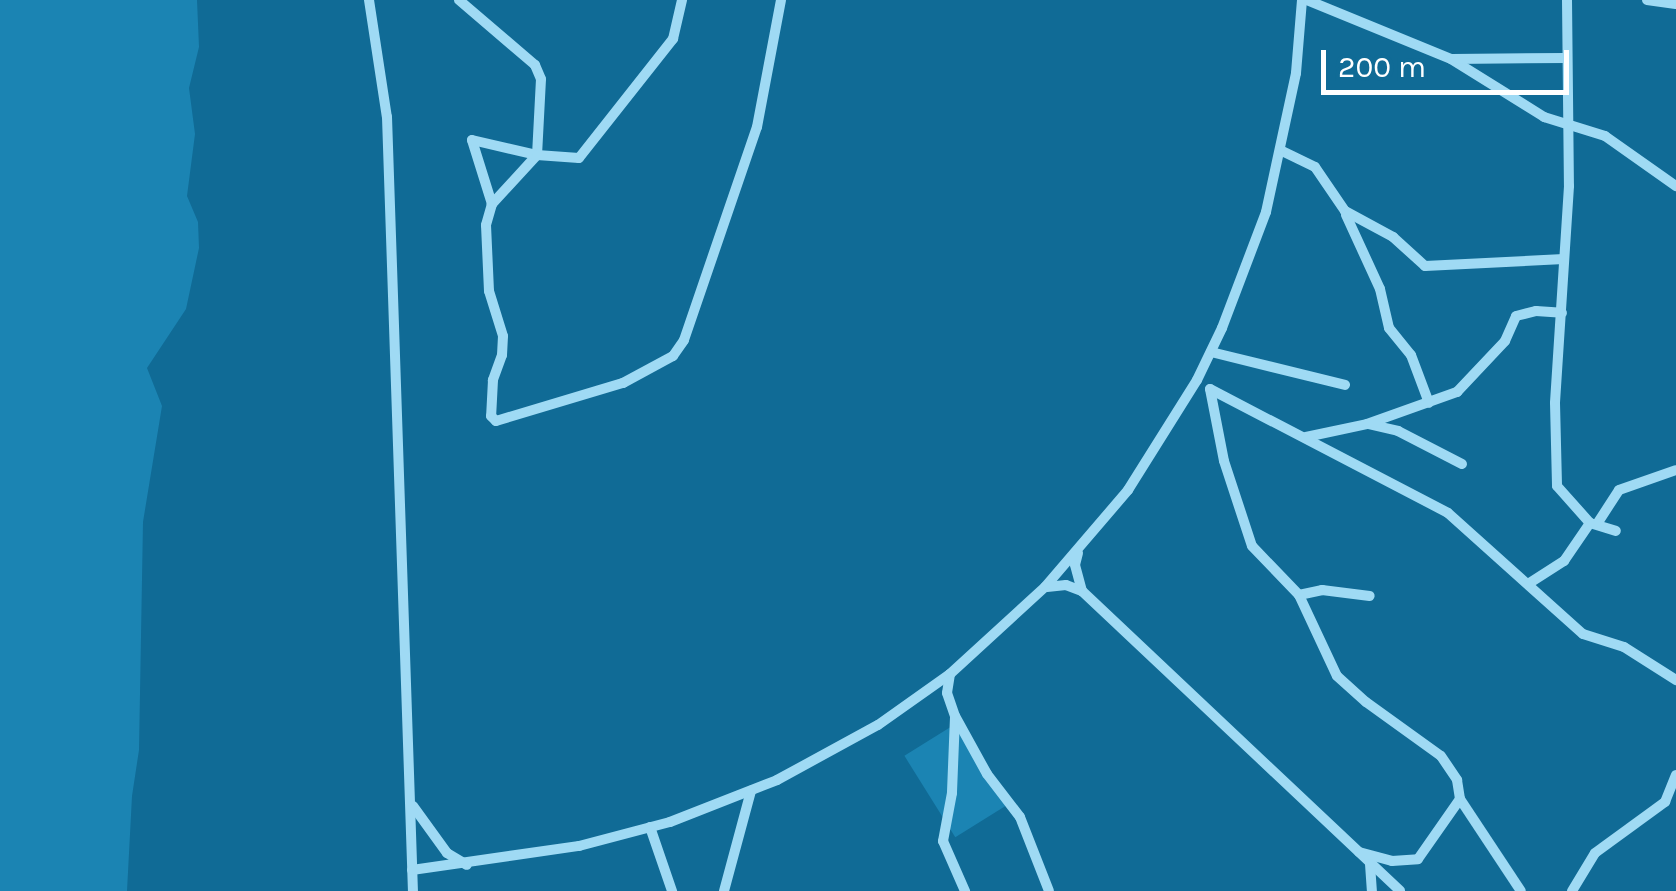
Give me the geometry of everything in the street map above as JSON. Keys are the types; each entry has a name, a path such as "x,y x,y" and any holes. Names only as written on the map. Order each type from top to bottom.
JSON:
{"street":[{"path":"368,0 387,117 413,891"},
{"path":"460,0 539,71 537,156 492,204 486,225 488,274 503,336 502,356 493,380 493,420 608,388 672,356 684,340 757,127 780,0"},
{"path":"492,204 472,140 570,160 586,152 672,39 682,0"},
{"path":"412,870 579,846 650,827 752,791 878,725 950,674 1045,587 1128,490 1197,380 1210,352 1255,245 1296,73 1304,0 1451,60 1544,117 1604,136 1676,186"},
{"path":"1567,0 1570,124 1555,403 1558,486 1594,524 1616,531"},
{"path":"1647,0 1676,4"},
{"path":"1451,60 1566,58"},
{"path":"1280,150 1315,167 1345,212 1380,289 1389,328 1411,355 1430,404"},
{"path":"1345,212 1394,237 1416,259 1434,268 1564,258"},
{"path":"1305,437 1367,424 1430,404 1467,383 1505,341 1516,316 1536,311 1562,313"},
{"path":"1210,352 1345,385"},
{"path":"1197,380 1448,513 1583,634 1650,660 1676,680"},
{"path":"1210,389 1224,461 1252,546 1299,595 1338,676 1366,702 1441,756 1457,780 1460,799 1521,891"},
{"path":"1367,424 1398,431 1462,464"},
{"path":"1528,584 1564,561 1620,490 1676,470"},
{"path":"1078,553 1075,566 1082,591"},
{"path":"1045,587 1066,585 1082,591 1400,891"},
{"path":"1299,595 1322,590 1370,596"},
{"path":"950,674 948,700 954,716 987,774 1020,818 1049,891"},
{"path":"928,690 948,700"},
{"path":"954,716 951,808 944,840 965,891"},
{"path":"1572,891 1595,853 1668,799 1676,775"},
{"path":"737,891 726,886 752,791"},
{"path":"1357,852 1392,862 1418,859 1460,799"},
{"path":"412,805 434,839 467,864"},
{"path":"650,827 672,891"},
{"path":"1370,864 1372,891"}],"shaded area":[{"path":"0,0 197,0 199,47 189,88 195,134 187,196 198,222 199,248 186,309 147,368 162,406 143,522 139,750 132,796 127,891 0,891"},
{"path":"957,723 1008,804 955,837 904,756"}]}
